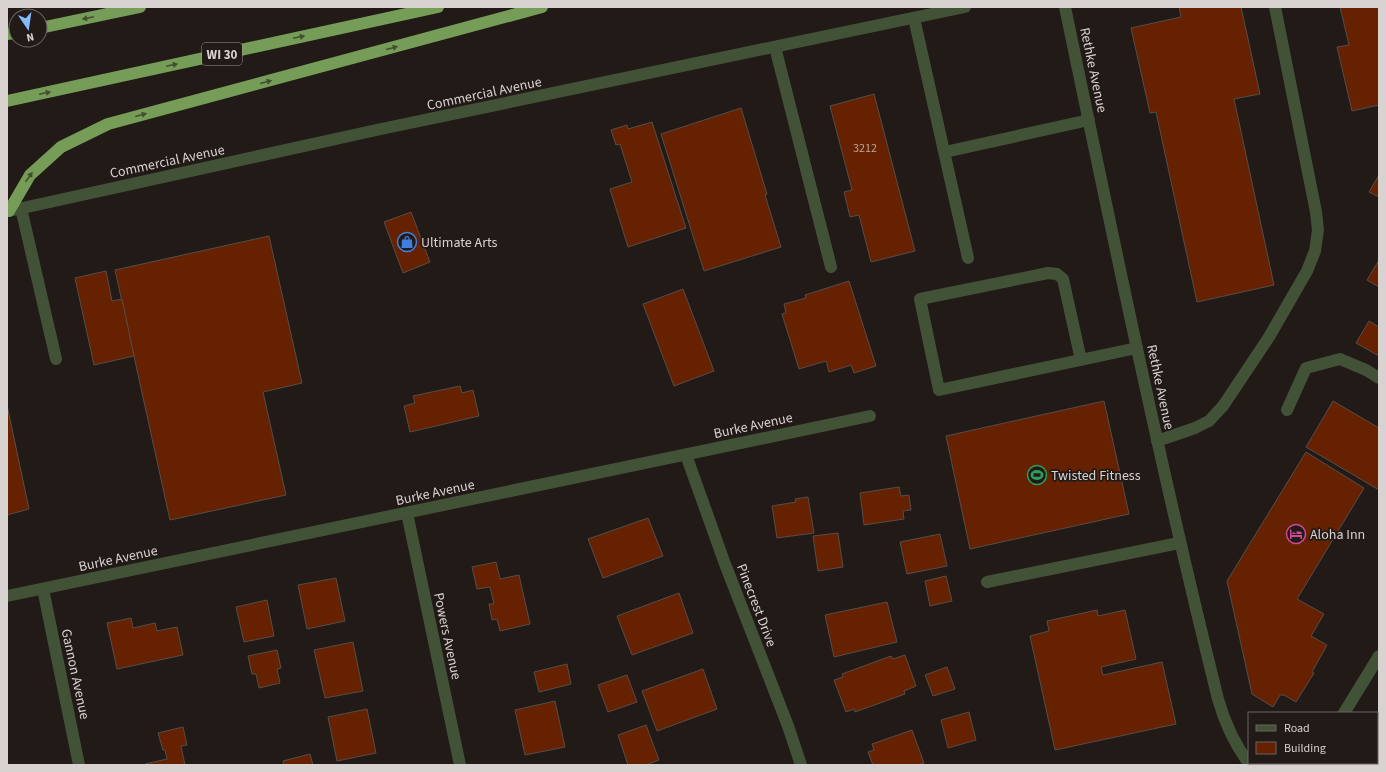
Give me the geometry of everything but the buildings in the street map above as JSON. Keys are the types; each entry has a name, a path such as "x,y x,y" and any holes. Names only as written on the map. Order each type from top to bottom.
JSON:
{"highway":[{"path":"48,26 140,7"},
{"name":"WI 30","path":"7,101 438,7"},
{"path":"15,209 30,175 61,147 108,124 542,7"}],"street":[{"name":"Commercial Avenue","path":"15,209 381,129 965,7"},
{"name":"Rethke Avenue","path":"1065,7 1179,543 1224,721 1248,762"},
{"path":"1157,442 1195,428 1209,421 1223,406 1268,336 1306,271 1315,251 1318,230 1316,212 1275,7"},
{"path":"914,18 968,258"},
{"path":"775,47 831,267"},
{"path":"945,152 1089,120"},
{"path":"15,209 56,359"},
{"path":"1081,360 1063,279 1057,274 1048,273 920,299 939,390 1081,360 1137,348"},
{"path":"1287,410 1306,368 1340,359 1366,370 1379,378"},
{"name":"Burke Avenue","path":"7,596 870,416"},
{"name":"Pinecrest Drive","path":"686,455 725,564 788,726 801,765"},
{"name":"Powers Avenue","path":"407,513 460,765"},
{"path":"987,582 1179,543"},
{"name":"Gannon Avenue","path":"43,589 79,765"},
{"path":"1345,712 1379,656"}],"place":[{"name":"Ultimate Arts","path":"407,242"},
{"name":"Twisted Fitness","path":"1037,475"},
{"name":"Aloha Inn","path":"1296,534"}]}
